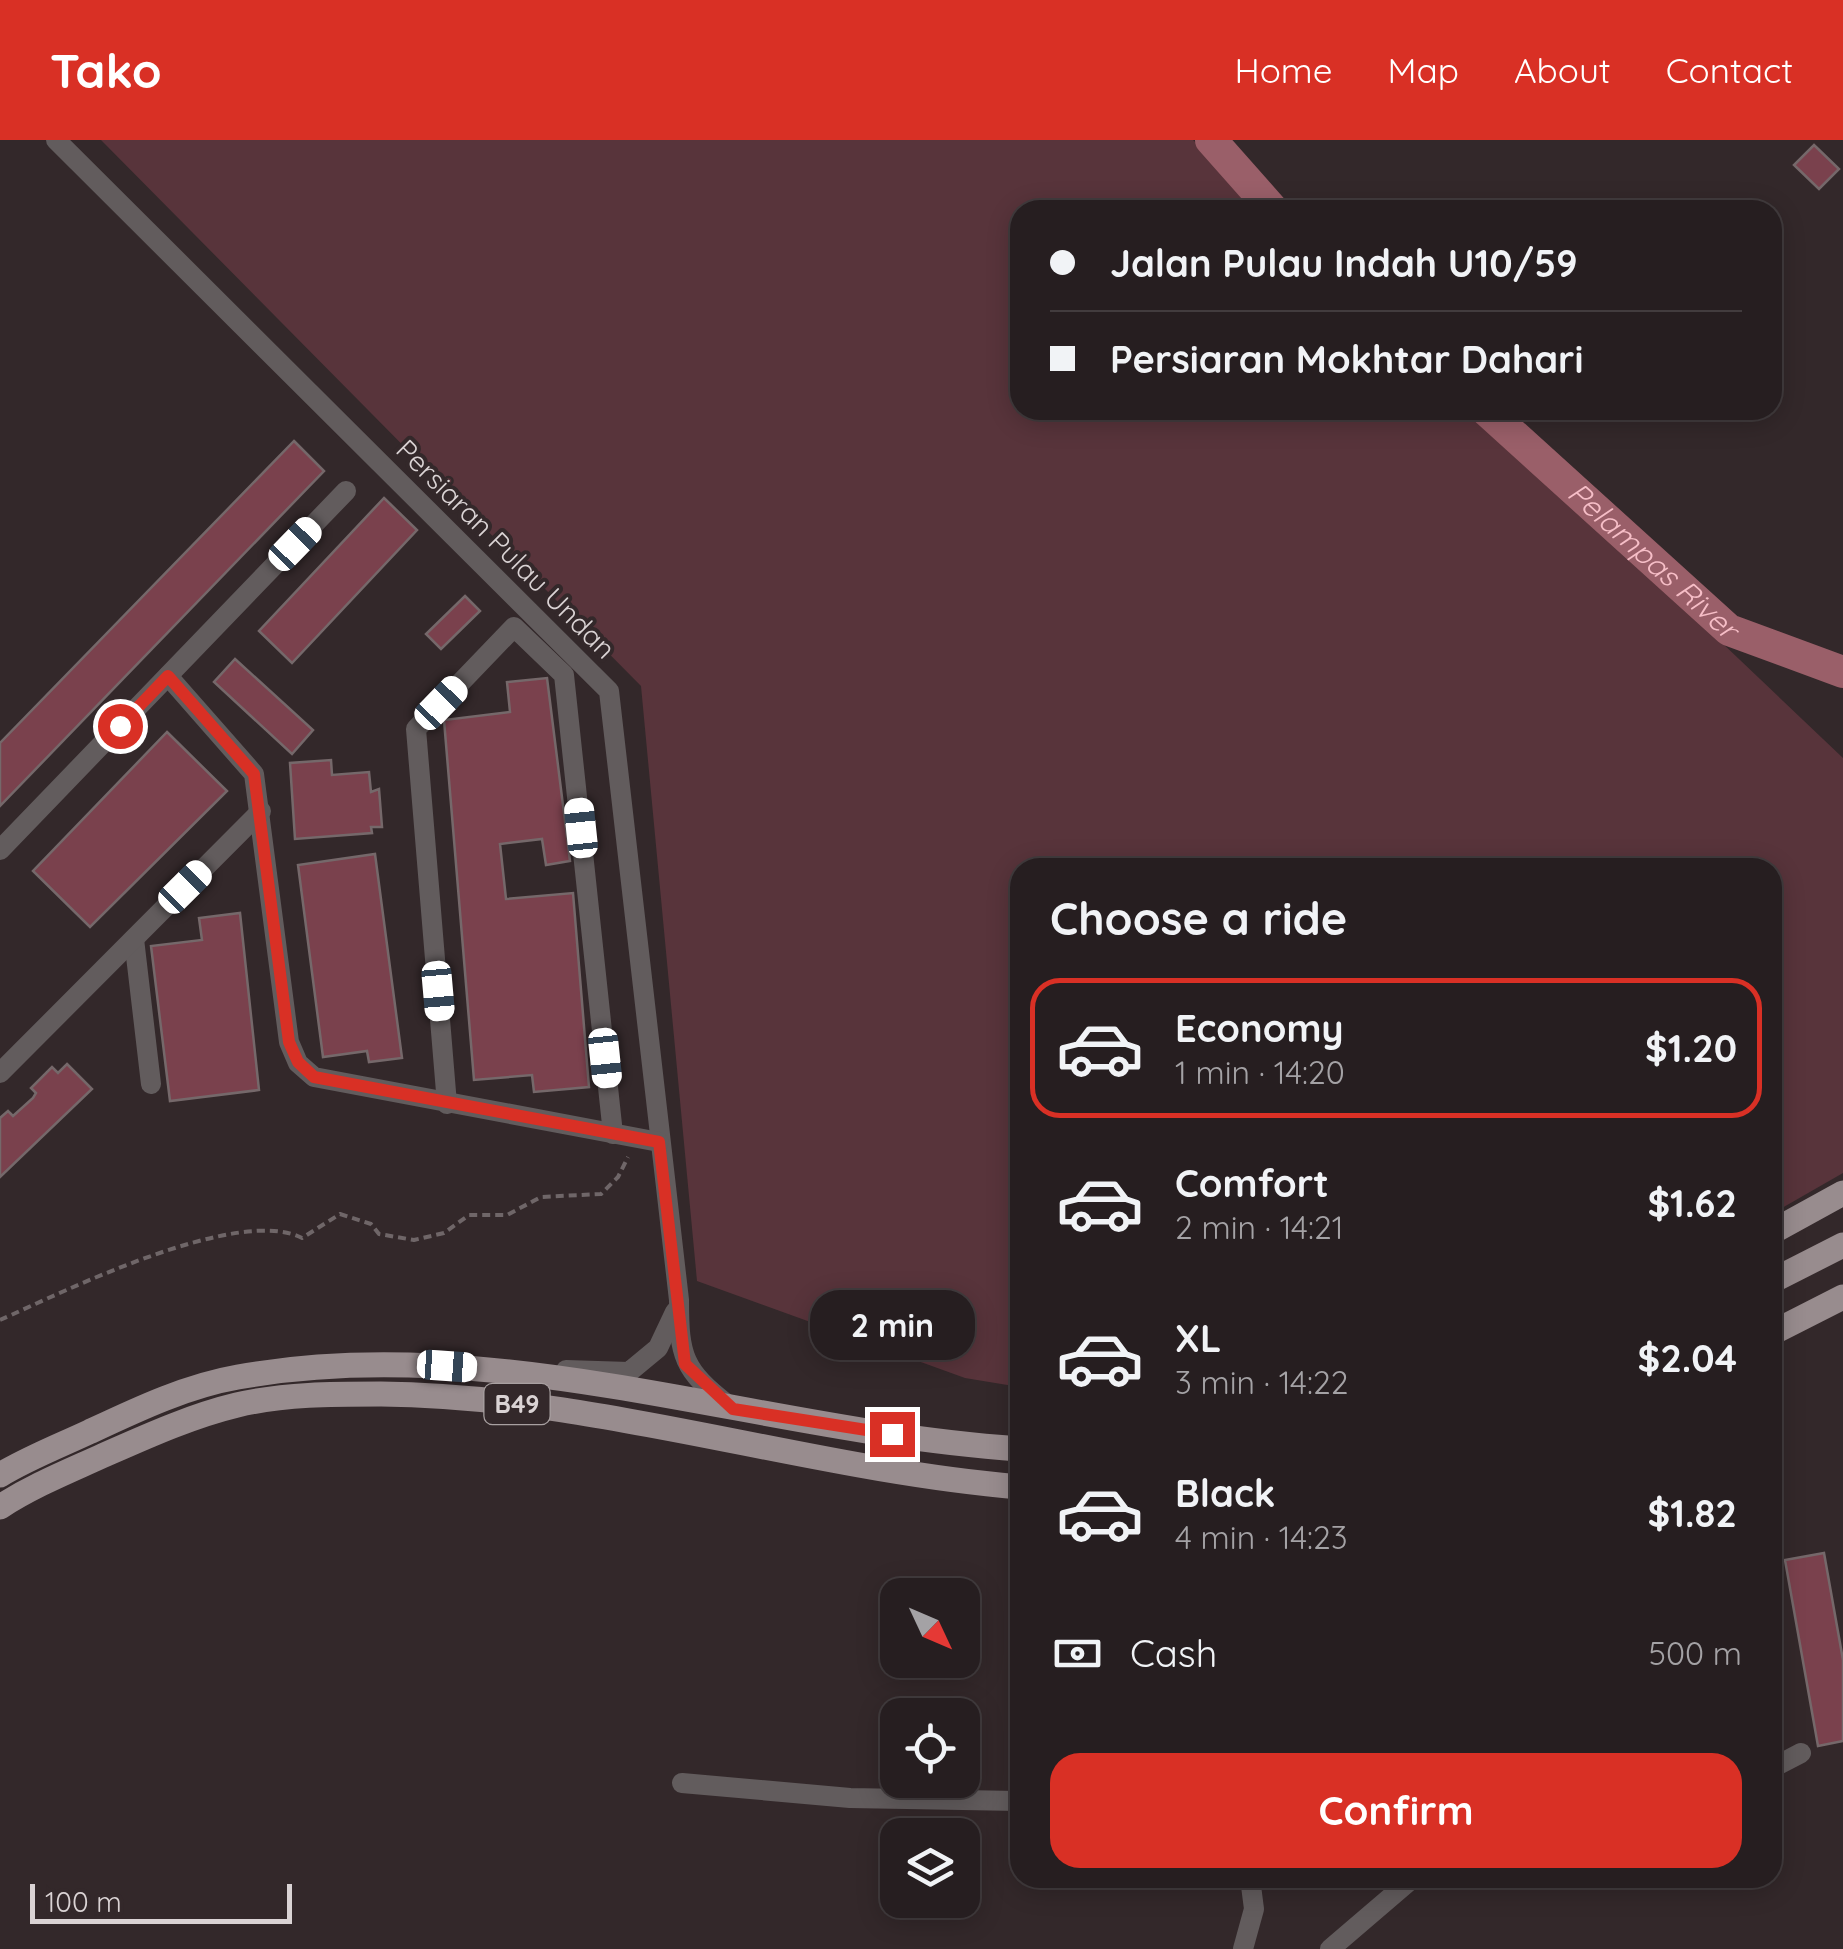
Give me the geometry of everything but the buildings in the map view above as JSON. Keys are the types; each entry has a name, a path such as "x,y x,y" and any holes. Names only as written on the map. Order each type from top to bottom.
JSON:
{"main road":[{"path":"1782,1227 1843,1193"},
{"path":"1782,1276 1837,1247"},
{"path":"1782,1328 1843,1298"},
{"name":"B49","path":"0,1475 149,1404 235,1377 331,1366 521,1371 854,1430 1010,1448"},
{"name":"B49","path":"0,1507 24,1491 152,1434 238,1405 330,1394 448,1395 648,1422 844,1461 1010,1486"}],"street":[{"name":"Persiaran Pulau Undan","path":"56,140 609,690 685,1364 733,1409"},
{"path":"0,850 346,491"},
{"path":"448,1104 416,728 514,626 564,675 623,1136"},
{"path":"168,676 254,774 289,1042 298,1062 314,1077 659,1142"},
{"path":"0,1074 261,810"},
{"path":"134,938 151,1084"},
{"path":"521,1371 629,1372 658,1348 679,1300"},
{"path":"1782,1763 1802,1753"},
{"path":"682,1783 850,1798 1010,1801"},
{"path":"1243,1949 1254,1909 1251,1888"},
{"path":"1330,1949 1401,1888"}],"path":[{"path":"0,1320 96,1276 237,1232 272,1230 302,1238 340,1214 371,1224 379,1234 414,1240 444,1232 469,1216 507,1215 542,1197 601,1194 618,1178 623,1136"}],"shaded area":[{"path":"101,140 1193,140 1256,200 1010,200 1010,420 1488,420 1843,758 1843,1173 1782,1208 1782,858 1010,858 1010,1385 965,1378 697,1281 641,686"}],"waterway":[{"name":"Pelampas River","path":"1211,140 1264,200"},
{"name":"Pelampas River","path":"1497,420 1729,630 1843,672"}],"route":[{"path":"120,726 168,676 254,774 289,1042 298,1062 314,1077 659,1142 679,1300 680,1351 685,1364 707,1389 733,1409 892,1434"}]}
